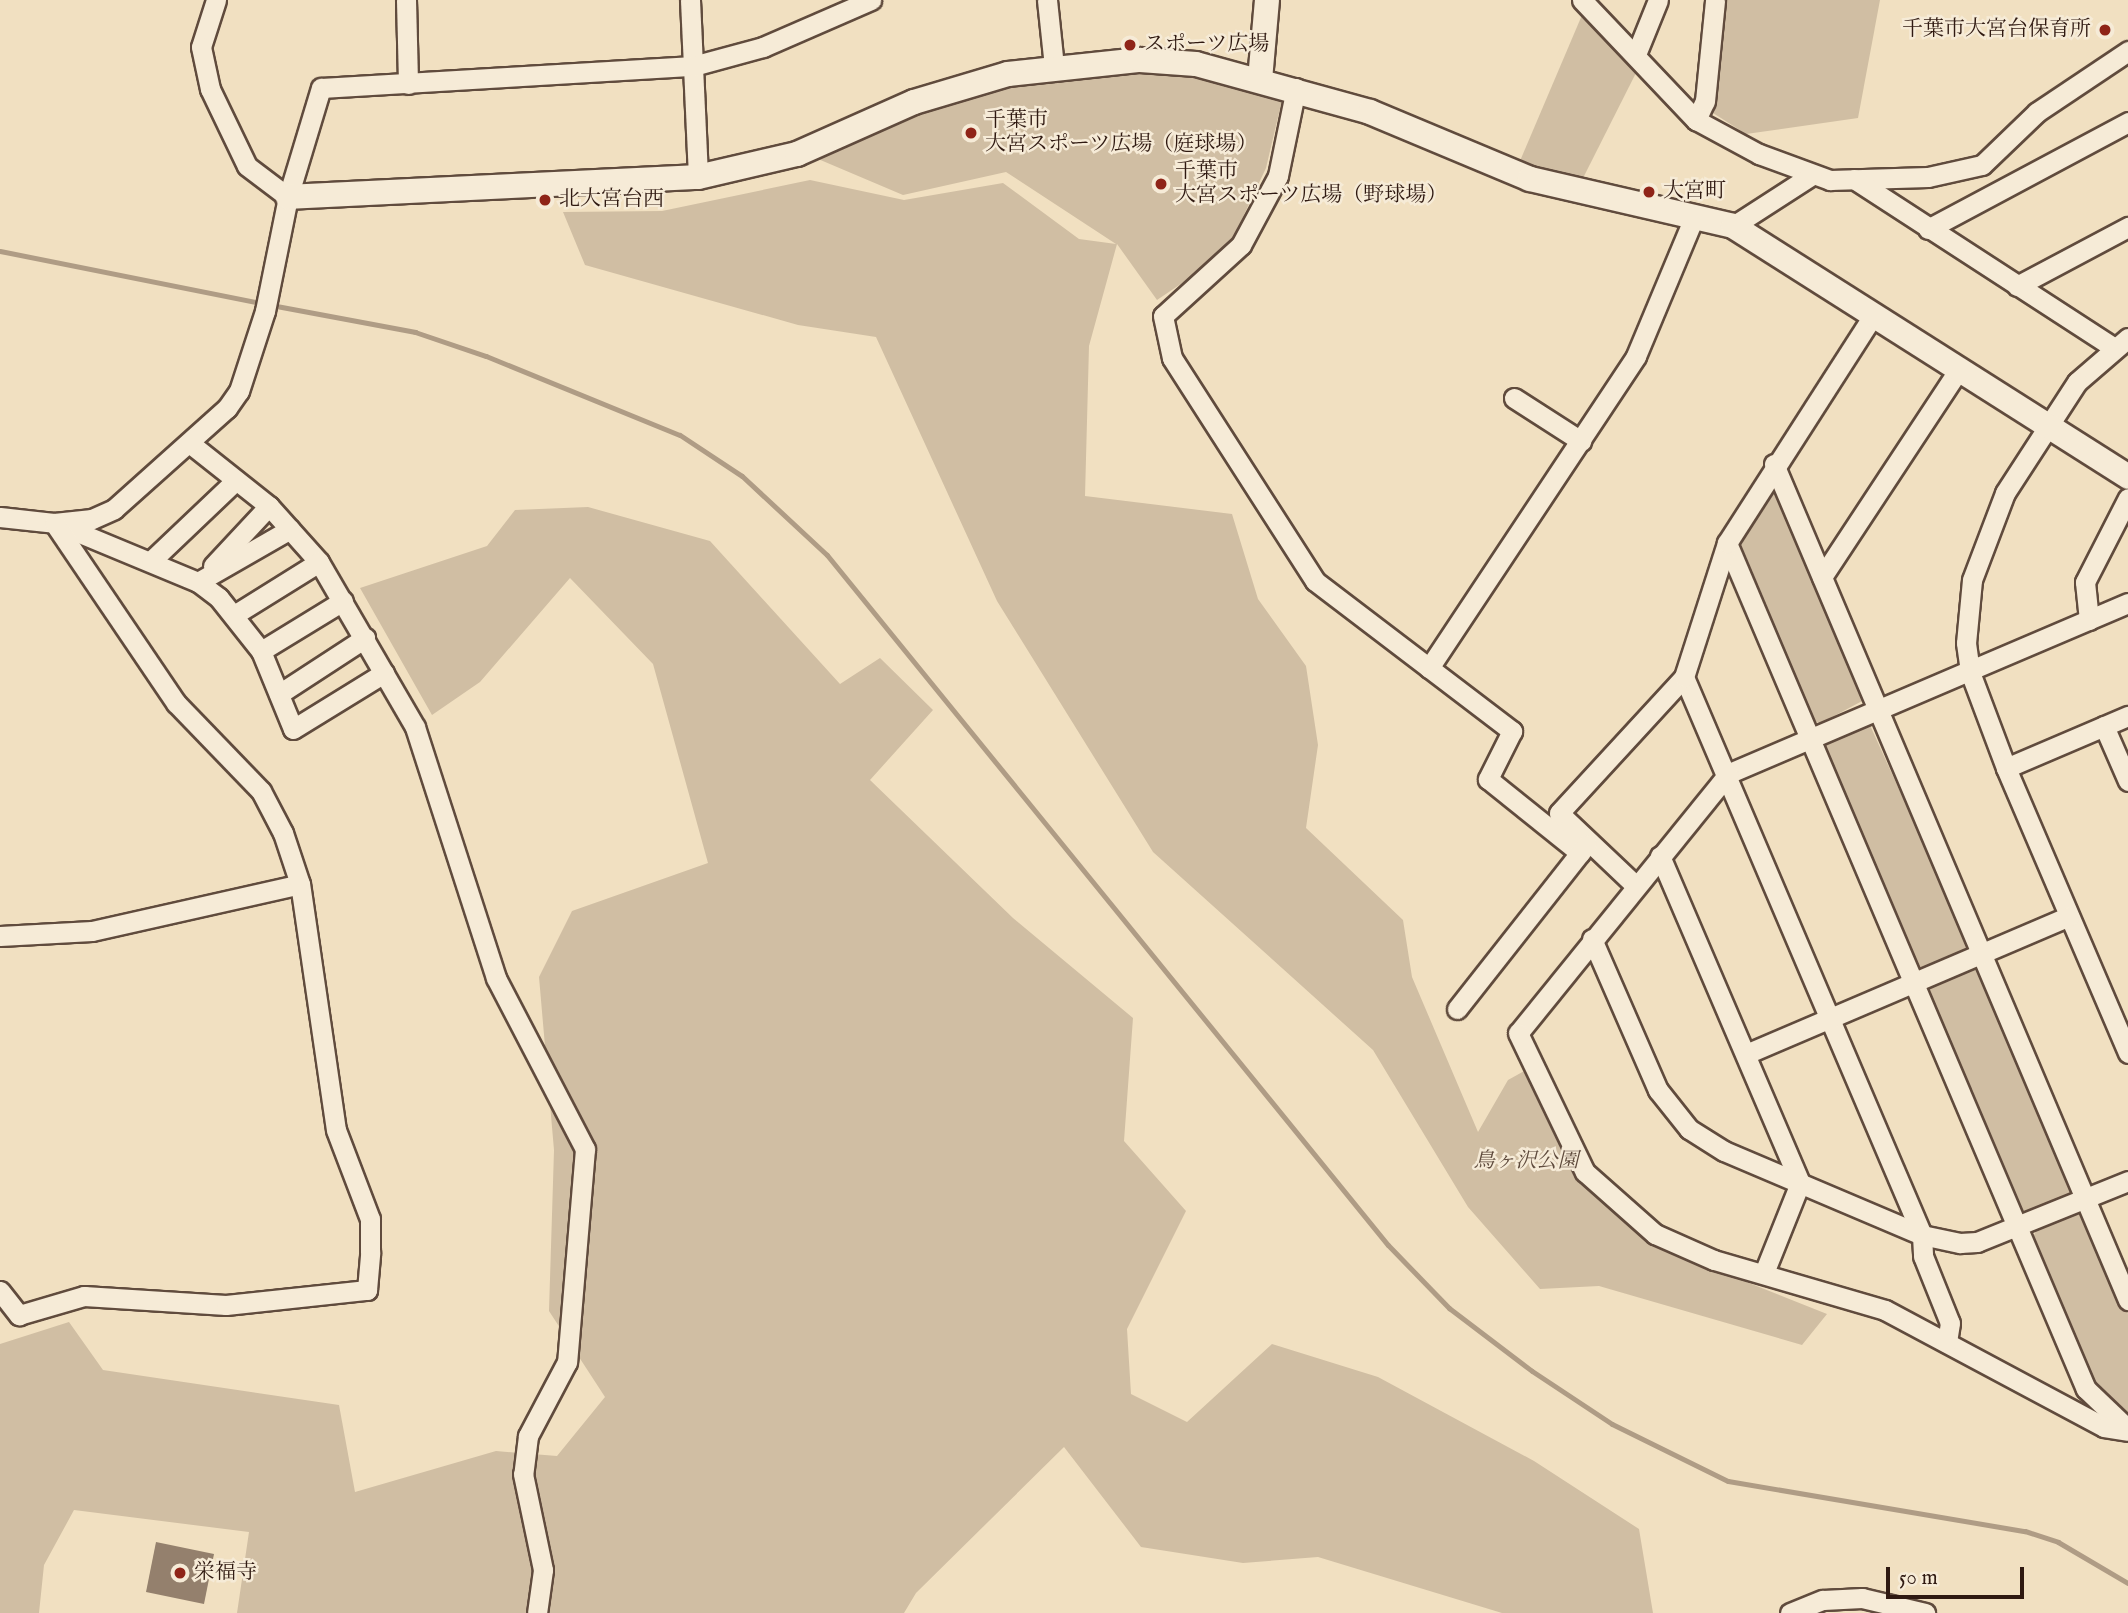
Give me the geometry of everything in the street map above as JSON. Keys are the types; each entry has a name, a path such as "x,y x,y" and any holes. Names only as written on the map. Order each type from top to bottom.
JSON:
{"street":[{"path":"216,0 201,47 210,89 247,166 288,197 698,177 797,154 960,86 1054,67 1140,60 1196,64 1296,88 1530,179 1695,215 1733,226 2128,477"},
{"path":"406,0 408,84"},
{"path":"690,0 698,177"},
{"path":"0,517 54,523 92,519 114,509 192,445 239,391 265,311 288,197 321,88 693,66 763,47 872,0"},
{"path":"1047,0 1054,67"},
{"path":"1261,80 1267,0"},
{"path":"1583,0 1637,52 1675,104 1696,120 1812,175 1854,179 1928,177 1982,165 2037,112 2128,51"},
{"path":"1637,52 1658,0"},
{"path":"1696,120 1705,101 1715,0"},
{"path":"1296,88 1278,176 1241,245 1163,316 1172,358 1315,581 1512,731 1488,779 1636,886"},
{"path":"1928,229 2128,122"},
{"path":"1733,226 1812,175"},
{"path":"1854,179 2017,286 2121,343 2077,382 2004,493 1980,553 1968,611 1970,672 2006,768 2128,1053"},
{"path":"1429,668 1636,356 1695,215"},
{"path":"2017,286 2128,227"},
{"path":"1584,848 1559,813 1684,677 1727,543 1774,464 1874,316"},
{"path":"1822,577 1958,371"},
{"path":"1514,398 1581,441"},
{"path":"192,445 269,506 319,562 415,727 496,978 585,1149 567,1362 528,1436 523,1474 544,1570 537,1613"},
{"path":"1774,464 1874,710 2128,1300"},
{"path":"151,561 236,480"},
{"path":"2089,620 2085,582 2128,498"},
{"path":"198,582 269,506"},
{"path":"54,523 198,582 234,615 261,651 293,729 384,673"},
{"path":"0,1291 19,1315 84,1296 226,1305 367,1290 370,1219 336,1130 300,884 261,791 176,703 54,523"},
{"path":"198,582 290,529"},
{"path":"1727,543 2086,1389 2128,1430"},
{"path":"234,615 319,562"},
{"path":"261,651 342,601"},
{"path":"2128,603 1728,774 1518,1033 1566,1142 1606,1196 1655,1234 1764,1273 1885,1310 2104,1427 2128,1430"},
{"path":"279,694 365,638"},
{"path":"1684,677 1728,774 1922,1235 1923,1256 1950,1323 1947,1343"},
{"path":"2006,768 2128,716"},
{"path":"2104,726 2128,781"},
{"path":"1457,1009 1584,848"},
{"path":"1660,856 1800,1183 1764,1273"},
{"path":"0,936 92,931 300,884"},
{"path":"1746,1054 2069,916"},
{"path":"1592,939 1671,1111 1715,1146 1922,1235 1978,1242 2128,1181"},
{"path":"1790,1613 1823,1600 1862,1598 1925,1613"}],"green space":[{"path":"1712,0 1880,0 1858,118 1746,134 1702,106"},
{"path":"1585,8 1641,63 1578,188 1517,168"},
{"name":"鳥ヶ沢公園","path":"1158,70 1283,96 1266,168 1232,240 1197,273 1157,300 1117,244 1089,346 1085,496 1232,514 1258,599 1306,666 1318,745 1306,828 1403,920 1412,977 1478,1132 1508,1080 1526,1070 1557,1141 1591,1192 1661,1248 1827,1314 1802,1345 1599,1286 1540,1289 1468,1207 1373,1050 1153,852 997,601 876,337 798,325 585,265 563,212 662,211 810,180 904,200 1003,183 1079,239 1116,244 1006,172 903,195 811,156 914,109 1005,83"},
{"path":"1765,486 1775,490 1864,700 1821,723 1810,721 1736,548 1735,536"},
{"path":"588,507 710,541 840,684 880,658 933,710 870,780 1013,918 1133,1018 1124,1141 1186,1211 1127,1329 1131,1394 1187,1422 1272,1344 1378,1377 1534,1461 1639,1529 1653,1613 1502,1613 1318,1557 1243,1563 1141,1547 1064,1447 916,1593 904,1613 237,1613 249,1532 74,1510 44,1565 39,1613 0,1613 0,1344 69,1322 103,1370 339,1405 355,1492 496,1451 557,1456 605,1397 549,1311 554,1150 539,977 572,911 708,863 653,664 570,578 480,682 432,715 360,588 487,546 515,510"},
{"path":"1869,723 1969,944 1966,953 1926,972 1916,968 1824,749 1828,740"},
{"path":"1971,966 1979,969 2073,1189 2071,1197 2032,1213 2021,1211 1927,991 1929,984"},
{"path":"2077,1212 2086,1215 2128,1314 2128,1418 2099,1395 2031,1241 2037,1229"}],"building":[{"name":"栄福寺","path":"156,1542 214,1554 204,1604 146,1592"}],"waterway":[{"path":"0,251 261,303"},
{"path":"271,305 415,332 486,356 680,435 742,476 827,555 1388,1245 1449,1308 1532,1371 1612,1424 1728,1481 2025,1531 2058,1542 2128,1583"}],"place":[{"name":"千葉市大宮台保育所","path":"2105,30"},
{"name":"スポーツ広場","path":"1130,45"},
{"name":"千葉市 大宮スポーツ広場（庭球場）","path":"971,133"},
{"name":"千葉市 大宮スポーツ広場（野球場）","path":"1161,184"},
{"name":"大宮町","path":"1649,192"},
{"name":"北大宮台西","path":"545,200"},
{"name":"栄福寺","path":"180,1573"}]}
